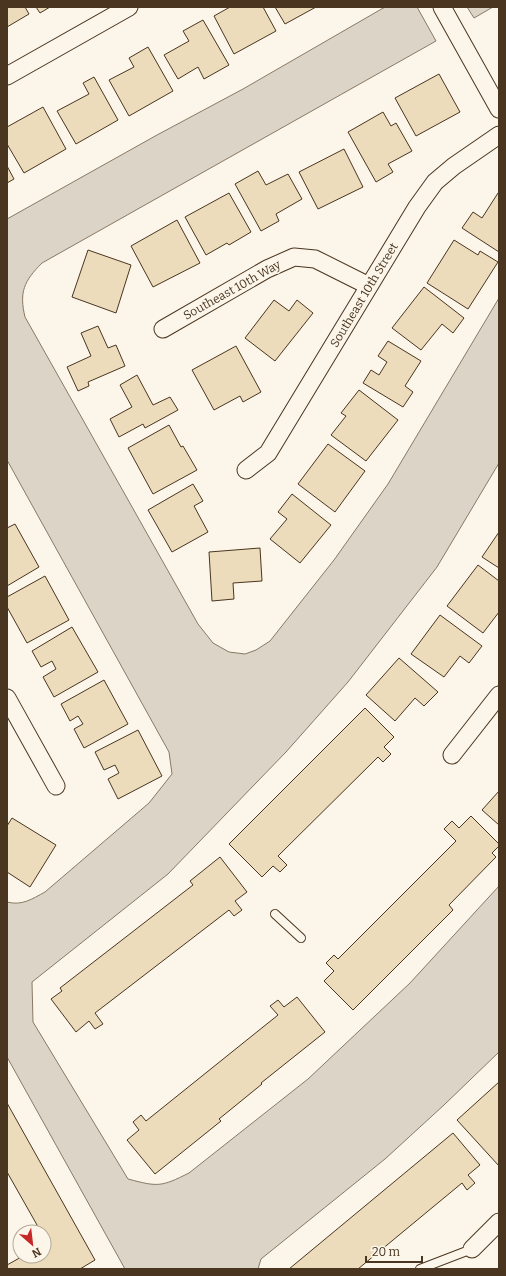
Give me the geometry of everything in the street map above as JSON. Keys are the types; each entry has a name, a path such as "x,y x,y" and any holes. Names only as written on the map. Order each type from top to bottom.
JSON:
{"street":[{"path":"7,76 129,7"},
{"path":"442,7 499,109"},
{"name":"Southeast 10th Street","path":"246,470 268,453 417,207 435,182 454,166 499,135"},
{"name":"Southeast 10th Way","path":"163,329 267,269 294,257 315,259 369,286"},
{"path":"452,755 499,694"},
{"path":"7,698 56,786"},
{"path":"472,1249 499,1222"}],"lane":[{"path":"275,914 301,938"},
{"path":"420,1269 472,1249"}],"shaded area":[{"path":"385,7 417,7 436,41 42,263 24,287 23,308 25,317 198,624 213,643 229,652 245,654 256,650 270,641 334,560 388,484 499,298 499,463 437,567 348,682 286,752 168,874 32,982 33,1022 128,1179 153,1184 172,1181 189,1173 308,1079 410,983 499,886 499,1052 385,1159 261,1259 258,1269 125,1269 7,1057 7,902 22,902 45,892 149,803 172,774 169,752 7,460 7,219 157,135 243,89"},
{"path":"467,7 493,7 474,18"}],"building":[{"path":"7,7 25,7 29,14 7,27"},
{"path":"36,7 50,7 40,13"},
{"path":"230,7 263,7 276,31 234,54 214,16"},
{"path":"275,7 316,7 285,24"},
{"path":"203,20 229,65 204,79 198,67 178,79 164,55 189,41 183,31"},
{"path":"148,47 173,91 129,116 109,80 134,67 129,58"},
{"path":"439,74 460,112 416,136 395,98"},
{"path":"94,77 118,120 76,144 57,111 89,94 83,83"},
{"path":"43,107 66,149 24,173 7,144 7,127"},
{"path":"383,112 391,126 396,123 412,151 388,164 393,172 376,182 348,132"},
{"path":"344,149 363,187 318,209 299,172"},
{"path":"7,166 14,179 7,183"},
{"path":"258,171 266,185 288,174 302,199 276,214 279,221 261,231 235,184"},
{"path":"229,193 251,232 229,245 227,243 206,255 185,217"},
{"path":"498,193 499,252 462,228 473,212 482,218"},
{"path":"177,220 200,263 153,287 131,246"},
{"path":"454,240 478,255 480,251 498,262 468,309 427,283"},
{"path":"88,250 131,265 116,313 72,297"},
{"path":"424,287 464,318 453,333 442,324 421,350 392,328"},
{"path":"274,300 289,311 297,300 313,313 275,361 245,338"},
{"path":"98,326 108,348 116,345 125,366 88,382 89,386 78,391 67,367 91,356 81,333"},
{"path":"388,341 421,361 405,386 413,392 403,407 363,383 371,370 379,375 387,362 378,356"},
{"path":"236,346 261,392 243,402 240,396 214,410 192,370"},
{"path":"137,375 153,405 170,397 178,410 145,428 143,424 119,437 110,419 132,407 120,385"},
{"path":"359,390 398,420 366,461 331,435 346,416 341,413"},
{"path":"169,425 181,447 183,446 197,470 153,494 128,448"},
{"path":"328,444 365,471 335,512 298,484"},
{"path":"193,484 203,501 194,506 208,532 172,552 148,510"},
{"path":"292,494 331,525 300,563 270,539 287,519 278,512"},
{"path":"15,524 39,567 7,586 7,528"},
{"path":"499,532 499,568 482,557"},
{"path":"260,548 262,581 233,583 234,599 212,601 209,552"},
{"path":"478,565 499,581 499,612 483,633 447,606"},
{"path":"45,576 69,620 27,643 7,607 7,597"},
{"path":"440,615 482,646 469,663 460,656 444,677 411,654"},
{"path":"72,627 98,672 54,697 43,677 56,669 52,661 41,667 32,651"},
{"path":"399,658 438,692 424,706 415,698 395,721 366,695"},
{"path":"104,680 128,724 84,748 74,729 83,724 78,716 70,721 61,704"},
{"path":"365,708 394,737 384,747 391,754 383,762 378,757 278,856 287,865 280,872 273,866 262,877 229,844"},
{"path":"138,730 162,776 118,799 108,779 119,773 115,765 104,770 95,752"},
{"path":"499,791 499,825 482,810"},
{"path":"471,816 499,844 499,846 492,853 496,857 449,905 453,910 353,1010 324,981 334,971 326,963 334,955 338,959 456,841 444,829 452,821 459,828"},
{"path":"12,818 56,845 30,887 7,872 7,826"},
{"path":"220,857 247,892 235,901 242,910 234,916 229,910 95,1013 103,1024 95,1029 89,1021 76,1032 51,999 62,991 60,988 193,885 190,881"},
{"path":"297,997 325,1032 261,1083 262,1084 219,1119 221,1121 155,1174 127,1140 139,1130 133,1122 141,1115 146,1121 278,1015 270,1006 278,1000 284,1007"},
{"path":"499,1082 499,1166 457,1120"},
{"path":"7,1103 95,1260 80,1269 7,1269 7,1265 12,1262 12,1264 52,1264 52,1224 36,1224 7,1172"},
{"path":"453,1133 480,1165 468,1175 475,1183 467,1190 462,1183 358,1269 289,1269"}]}
